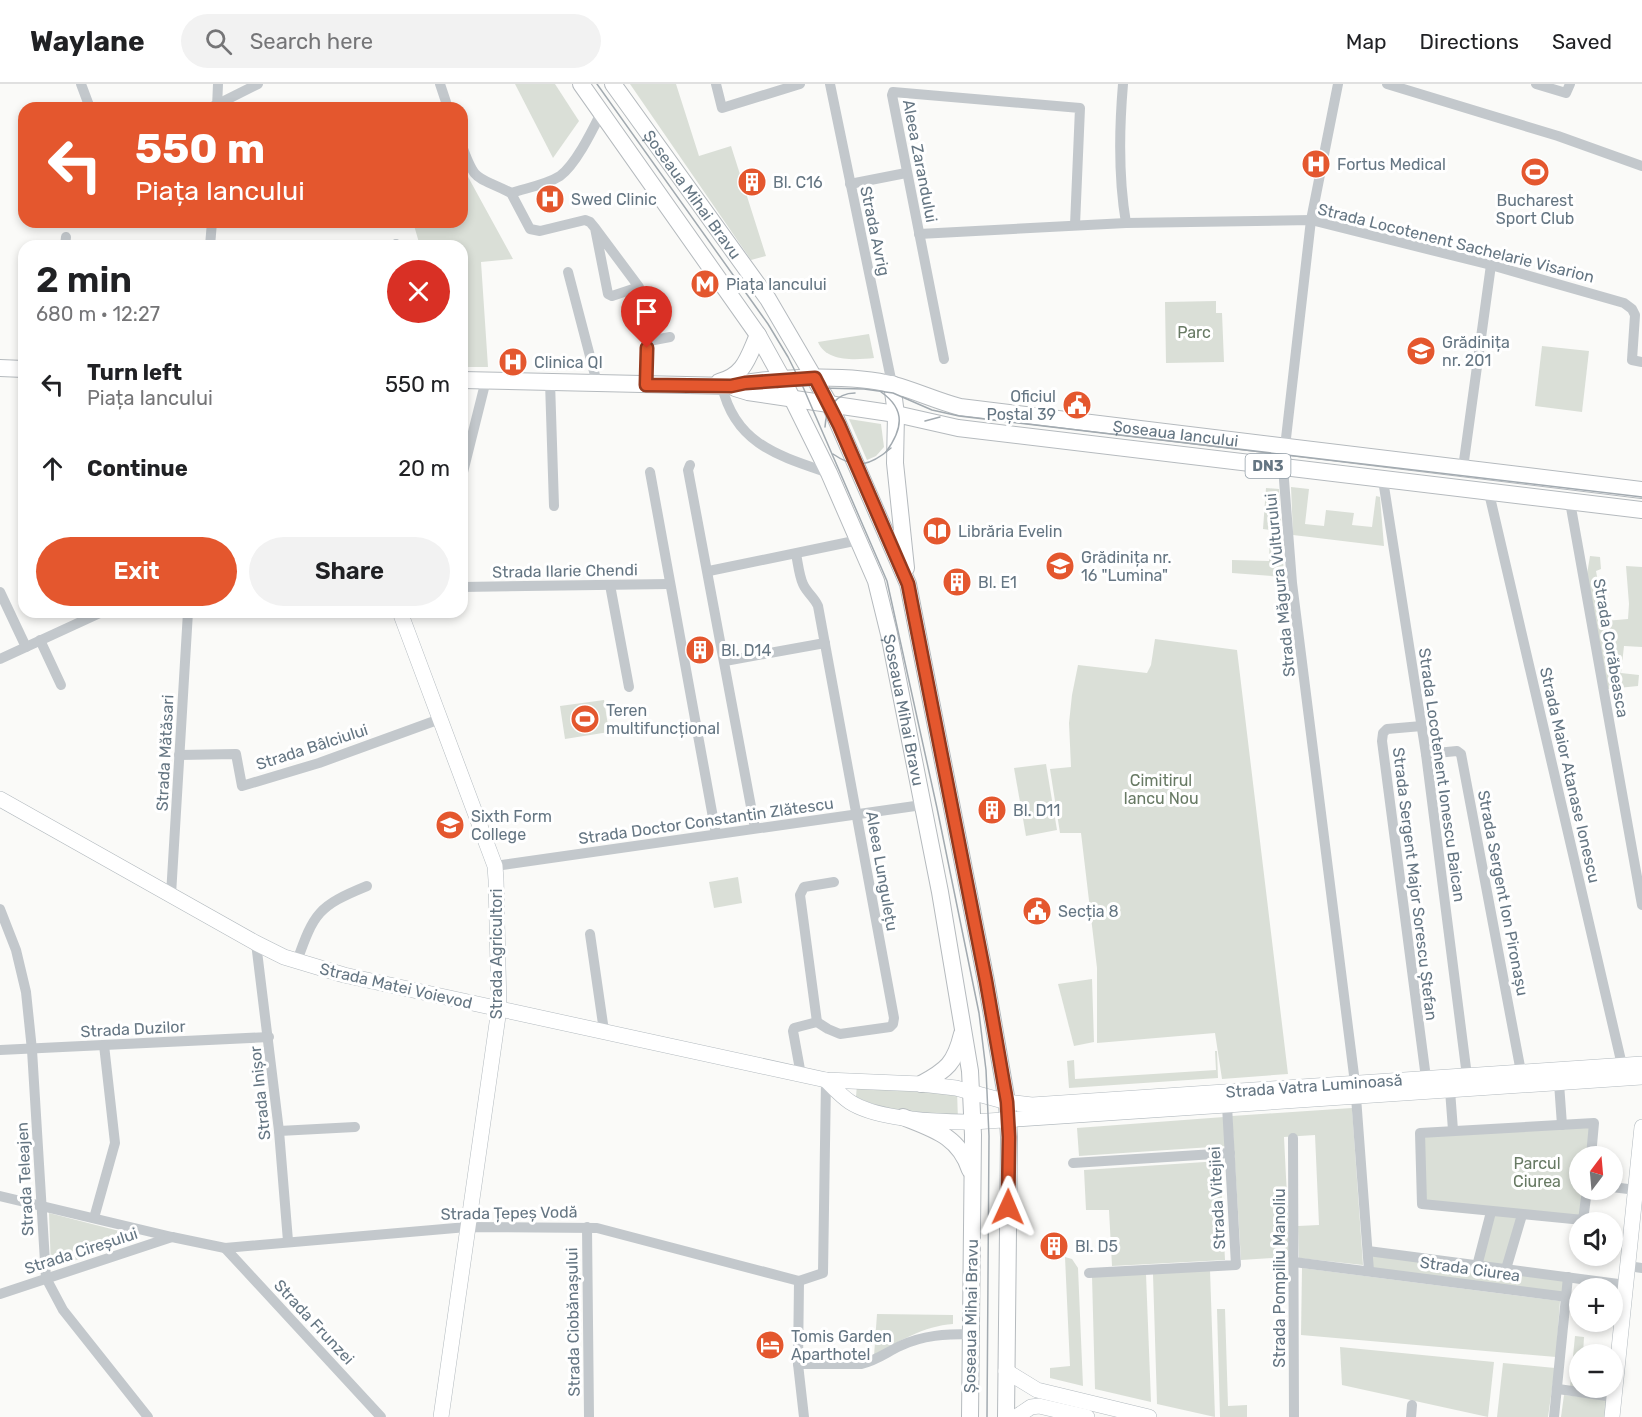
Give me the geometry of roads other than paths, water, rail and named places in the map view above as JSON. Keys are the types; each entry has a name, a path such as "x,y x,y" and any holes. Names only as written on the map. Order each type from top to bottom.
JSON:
{"main road":[{"name":"Șoseaua Mihai Bravu","path":"581,84 758,335 793,398 830,473 876,581 964,1027 980,1094 980,1122 973,1180 970,1417"},
{"name":"Șoseaua Mihai Bravu","path":"613,84 768,299 815,378 830,405 908,584 986,981 1007,1102 1009,1121 1006,1417"},
{"path":"720,386 737,375 744,366 758,335"},
{"path":"0,368 18,369"},
{"name":"DN3","path":"468,380 720,386 815,378 892,384"},
{"path":"892,384 896,414 896,464 908,584"},
{"name":"Șoseaua Iancului","path":"892,384 960,407 1642,490"},
{"name":"DN3","path":"720,386 896,414"},
{"name":"Șoseaua Iancului","path":"896,414 958,428 1642,510"},
{"path":"895,443 908,431 925,421"},
{"path":"921,1084 941,1072 953,1061 964,1027"},
{"path":"903,1117 952,1140 964,1155 973,1180"}],"street":[{"path":"81,84 88,102"},
{"path":"216,102 218,84"},
{"path":"224,102 258,84"},
{"path":"440,84 446,102"},
{"path":"716,84 722,108 800,84"},
{"name":"Strada Avrig","path":"830,84 892,384"},
{"path":"1123,84 1119,153 1126,223"},
{"name":"Strada Măgura Vulturului","path":"1338,84 1311,220 1284,468 1292,583 1355,1090"},
{"path":"1387,84 1558,136 1642,166"},
{"path":"1536,84 1568,88"},
{"name":"Aleea Zarandului","path":"944,359 906,173 893,92 1079,108 1081,110 1075,225"},
{"path":"511,193 560,176 591,133 600,113"},
{"path":"468,162 471,170 483,181 511,193 527,225 534,231 585,220 590,222 595,228 639,287 612,296 608,294 595,228"},
{"path":"850,184 906,173"},
{"name":"Strada Locotenent Sachelarie Visarion","path":"919,234 1126,223 1311,220 1491,265 1629,306 1635,315 1632,360 1642,362"},
{"path":"1463,468 1491,265"},
{"path":"568,272 597,383"},
{"path":"646,385 649,341 670,337"},
{"path":"468,452 486,380"},
{"path":"549,382 554,506"},
{"path":"720,386 730,411 746,434 780,455 830,473"},
{"path":"690,465 688,470 709,571 755,828"},
{"path":"650,472 716,834"},
{"name":"Strada Locotenent Ionescu Baican","path":"1383,480 1426,754 1467,1076"},
{"name":"Strada Maior Atanase Ionescu","path":"1489,493 1622,1065"},
{"name":"Strada Corăbeasca","path":"1570,502 1642,905"},
{"path":"709,571 859,540"},
{"name":"Aleea Lungulețu","path":"796,554 802,581 818,606 894,1018 890,1027 840,1034 817,1022"},
{"name":"Strada Ilarie Chendi","path":"468,587 669,584"},
{"path":"610,585 629,687"},
{"path":"0,592 26,647"},
{"path":"0,659 89,618"},
{"name":"Strada Mătăsari","path":"171,895 188,618"},
{"name":"Strada Agricultori","path":"402,618 495,866 499,1010 441,1417"},
{"path":"40,640 61,685"},
{"path":"725,661 825,643"},
{"name":"Strada Bâlciului","path":"179,755 236,754 243,786 319,763 440,719"},
{"name":"Strada Sergent Major Sorescu Ștefan","path":"1422,726 1387,729 1383,733 1382,741 1426,1078"},
{"name":"Strada Sergent Ion Pironașu","path":"1426,754 1457,751 1461,754 1521,1072"},
{"name":"Strada Matei Voievod","path":"0,799 256,943 297,962 499,1010 826,1080 921,1084 980,1094"},
{"name":"Strada Doctor Constantin Zlătescu","path":"495,866 922,805"},
{"path":"801,1075 793,1031 797,1026 817,1022 800,896 804,887 834,882"},
{"path":"297,962 316,915 342,896 367,886"},
{"name":"Strada Teleajen","path":"0,909 16,950 24,982 32,1050 46,1278 63,1311 148,1417"},
{"path":"590,934 604,1031"},
{"name":"Strada Inișor","path":"256,943 279,1131 288,1241"},
{"name":"Strada Duzilor","path":"0,1050 268,1037"},
{"path":"94,1218 115,1143 104,1046"},
{"name":"Strada Vatra Luminoasă","path":"980,1122 1227,1106 1355,1090 1426,1078 1642,1064"},
{"name":"Strada Vatra Luminoasă","path":"980,1094 1007,1102 1032,1105 1355,1090 1450,1090 1642,1077"},
{"path":"826,1080 850,1102 861,1108 903,1117 980,1122"},
{"path":"804,1417 798,1364 798,1281 823,1274 826,1080"},
{"path":"1559,1083 1562,1125"},
{"path":"1355,1090 1369,1271"},
{"path":"1450,1090 1453,1130"},
{"name":"Strada Vitejiei","path":"1089,1273 1236,1265 1227,1106"},
{"path":"1586,1200 1584,1220 1422,1204 1420,1133 1594,1123 1592,1146"},
{"path":"279,1131 355,1127"},
{"path":"1620,1344 1626,1285 1635,1267 1635,1190 1642,1128"},
{"name":"Strada Pompiliu Manoliu","path":"1293,1138 1294,1417"},
{"path":"1072,1163 1230,1152"},
{"path":"1623,1188 1635,1190"},
{"name":"Strada Țepeș Vodă","path":"0,1196 225,1248 467,1227 587,1227 608,1230 798,1281"},
{"name":"Strada Ciurea","path":"1477,1266 1491,1212"},
{"name":"Strada Ciurea","path":"1506,1269 1522,1215"},
{"name":"Strada Ciobănașului","path":"587,1227 590,1417"},
{"name":"Strada Cireșului","path":"0,1294 172,1237"},
{"name":"Strada Frunzei","path":"225,1248 381,1417"},
{"name":"Strada Ciurea","path":"1368,1251 1626,1285"},
{"name":"Strada Ciurea","path":"1294,1262 1567,1297"},
{"path":"1554,1417 1568,1277"},
{"path":"798,1364 861,1364 924,1337 971,1334"},
{"path":"1006,1371 1037,1390 1149,1417"},
{"path":"1558,1389 1569,1391"},
{"path":"1612,1417 1614,1398"},
{"path":"1411,1417 1412,1405"},
{"path":"1016,1417 1031,1407 1039,1406 1087,1417"}],"tram line":[{"path":"597,84 768,324 788,357 887,581 979,1013 986,1070 989,1136 987,1417"},
{"path":"805,378 821,388 864,389 893,393 932,410 959,416 1642,497"},
{"path":"881,392 895,406 899,420 896,436 886,452"},
{"path":"825,427 827,414 833,403 842,396 855,393"},
{"path":"925,421 940,417"},
{"path":"833,454 849,462 863,464 876,459 891,448"}],"place":[{"name":"Fortus Medical","path":"1316,164"},
{"name":"Bucharest Sport Club","path":"1535,172"},
{"name":"Bl. C16","path":"752,182"},
{"name":"Swed Clinic","path":"550,199"},
{"name":"Piața Iancului","path":"705,284"},
{"name":"Grădinița nr. 201","path":"1421,351"},
{"name":"Clinica QI","path":"513,362"},
{"name":"Oficiul Poștal 39","path":"1077,405"},
{"name":"Librăria Evelin","path":"937,531"},
{"name":"Grădinița nr. 16 \"Lumina\"","path":"1060,566"},
{"name":"Bl. E1","path":"957,582"},
{"name":"Bl. D14","path":"700,650"},
{"name":"Teren multifuncțional","path":"585,719"},
{"name":"Bl. D11","path":"992,810"},
{"name":"Sixth Form College","path":"450,825"},
{"name":"Secția 8","path":"1037,911"},
{"name":"Bl. D5","path":"1054,1246"},
{"name":"Tomis Garden Aparthotel","path":"770,1345"}],"park label":[{"name":"Parc","path":"1194,332"},
{"name":"Cimitirul Iancu Nou","path":"1161,789"},
{"name":"Parcul Ciurea","path":"1537,1172"}]}
